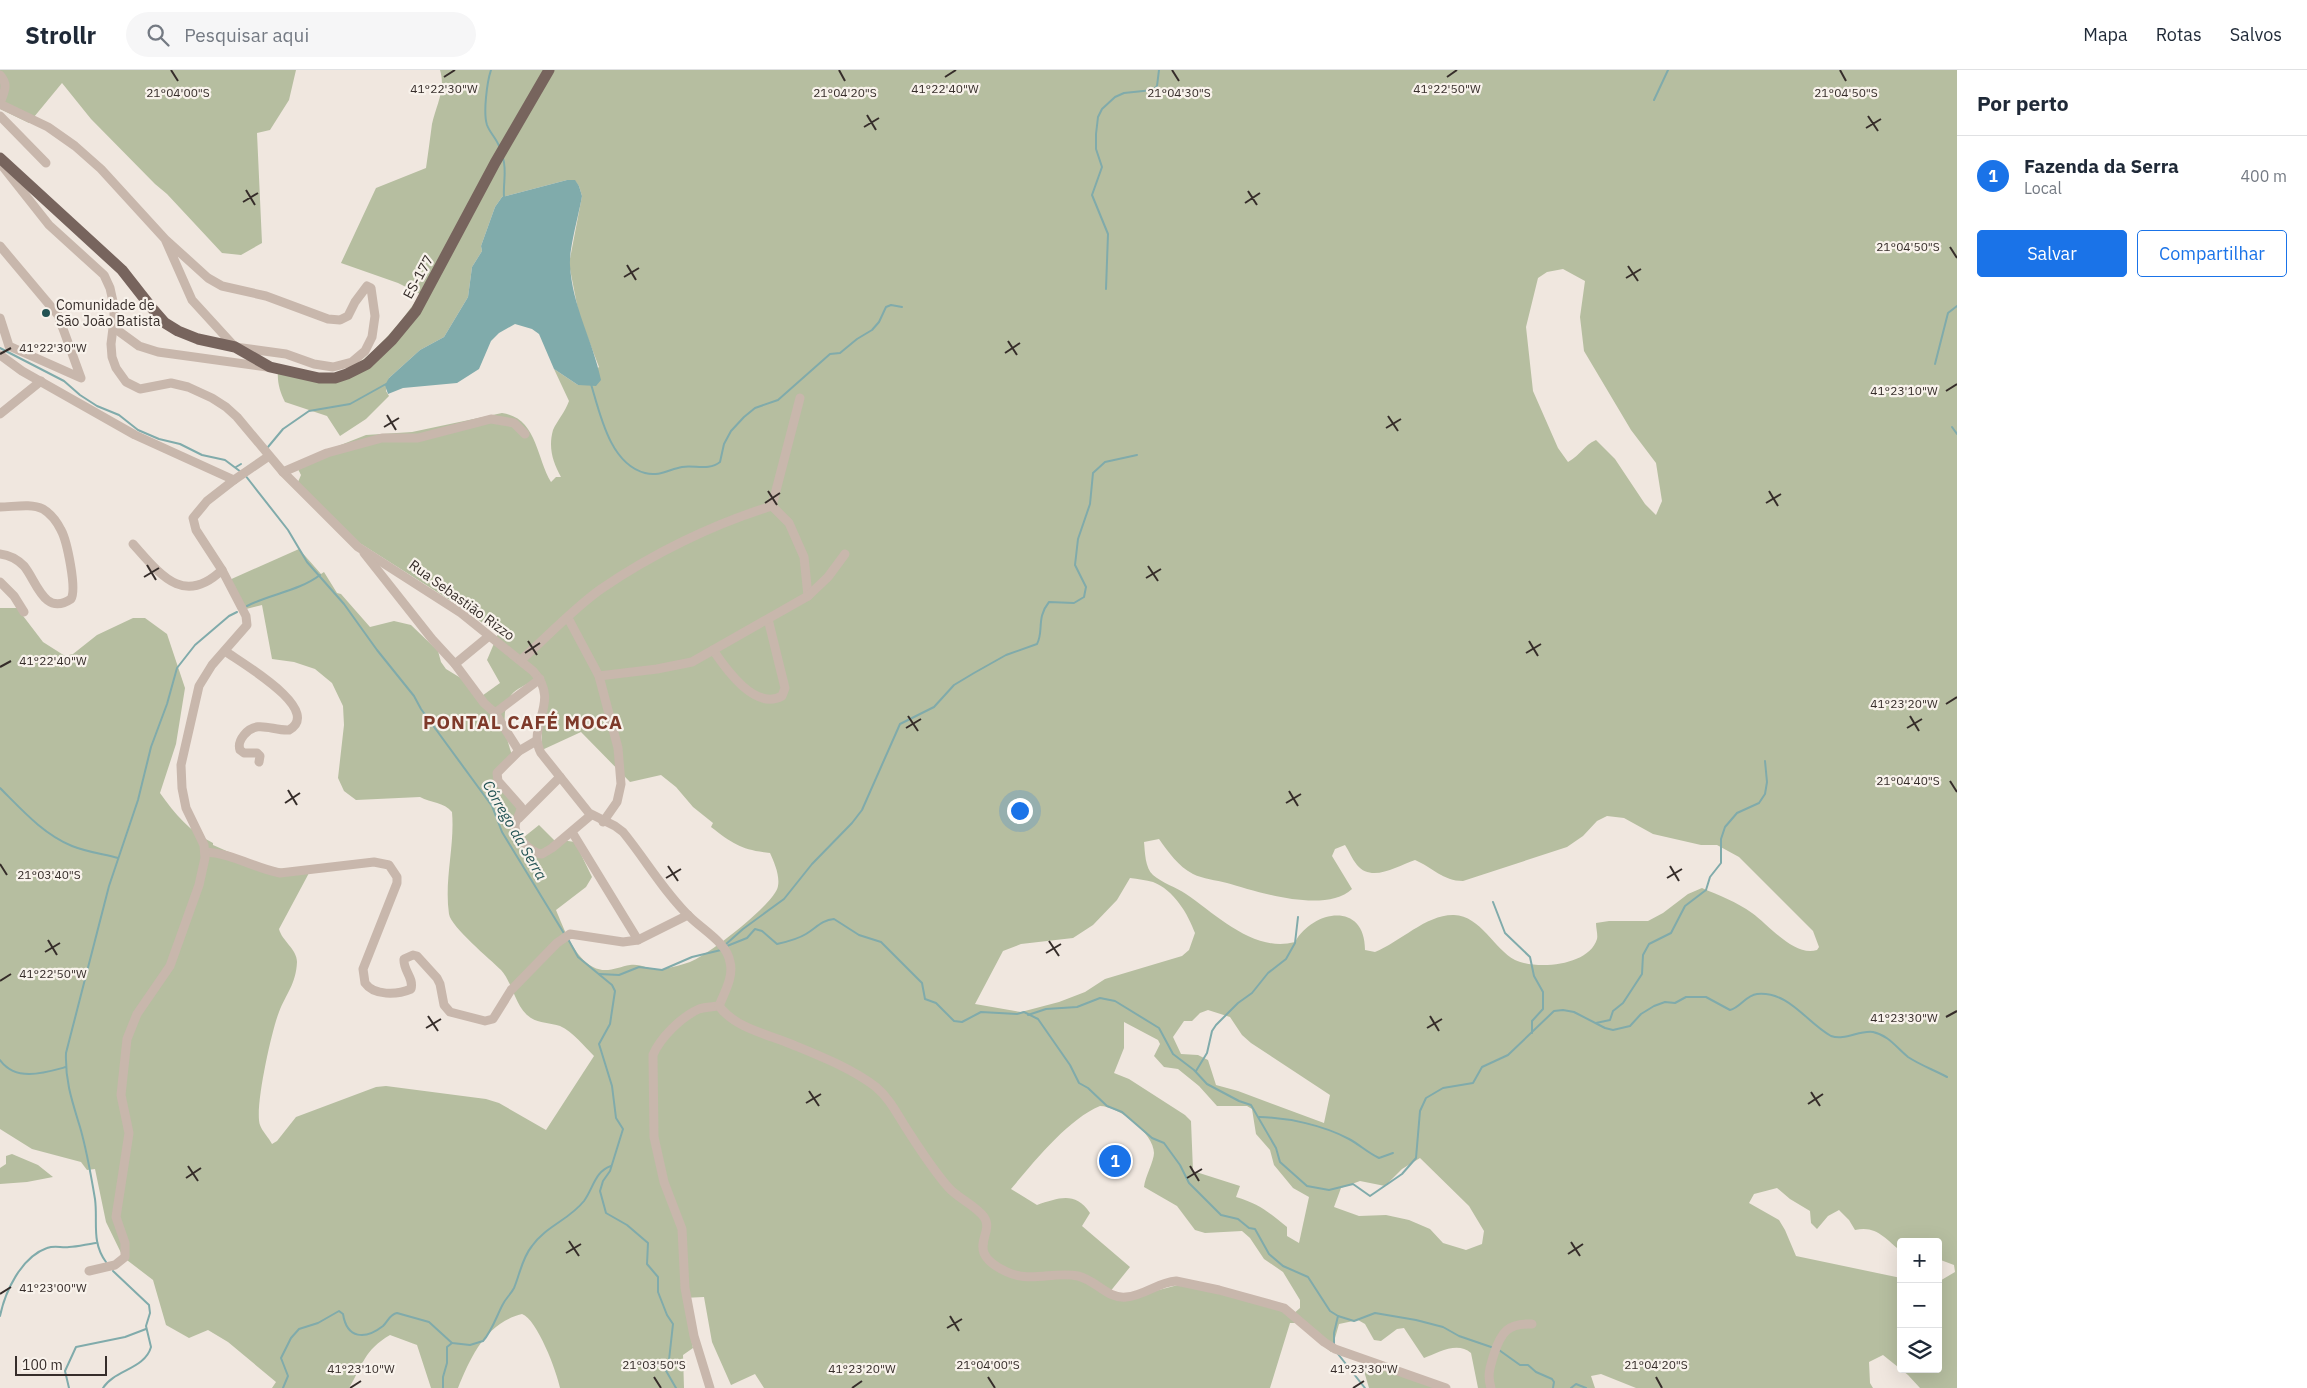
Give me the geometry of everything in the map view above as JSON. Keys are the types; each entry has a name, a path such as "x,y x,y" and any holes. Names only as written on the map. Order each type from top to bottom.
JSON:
{"main road":[{"name":"ES-177","path":"3,167 122,270 165,323 178,331 198,339 235,347 270,367 319,378 335,378 366,364 392,340 416,311 495,163 549,70"}],"street":[{"path":"0,75 6,83 6,89 0,104 48,127 74,146 101,169 165,239 208,278 222,286 266,296 328,319 340,320 348,316 355,302 367,286 371,288 375,316 372,338 365,351 352,362 333,367 314,364 286,354 235,347 192,300 165,239"},
{"path":"0,116 46,163"},
{"name":"Rua Sebastião Rizzo","path":"3,167 49,225 104,275 110,288 114,306 112,332 114,362 126,382 140,389 171,383 188,387 212,398 237,417 283,472 358,547 454,608 521,660 540,679"},
{"path":"0,247 58,315 82,378 9,346 0,318"},
{"path":"112,332 139,346 158,352 270,367"},
{"path":"0,355 135,435 240,476"},
{"path":"0,414 41,381"},
{"path":"772,506 800,398"},
{"path":"283,472 327,454 382,438 418,438 491,419 514,423 525,434"},
{"path":"89,1270 115,1265 125,1257 125,1243 116,1217 129,1133 121,1095 126,1039 140,1009 170,966 199,885 205,852 186,808 182,788 181,765 199,686 212,665 245,629 247,621 222,570 196,530 193,518 207,501 269,456"},
{"path":"0,507 33,506 42,509 52,516 62,530 66,545 73,596 67,602 49,601 39,593 25,567 18,560 0,554"},
{"path":"772,506 790,523 804,557 808,596"},
{"path":"521,660 600,590 637,567 700,534 747,514 772,506"},
{"path":"133,544 158,572 170,581 183,587 201,585 211,580 222,570"},
{"path":"358,547 432,639 456,664 484,703 495,714 518,752"},
{"path":"600,676 657,669 692,662 808,596 828,577 845,554"},
{"path":"0,582 11,591 24,612"},
{"path":"568,618 600,676 618,748 621,784 617,802 603,822"},
{"path":"713,650 732,677 761,699 774,701 782,696 785,688 768,619"},
{"path":"456,664 489,636"},
{"path":"225,651 286,696 299,718 297,724 289,730 260,726 248,730 239,745 240,750 244,753 257,753 260,756 259,762"},
{"path":"495,714 540,679 545,692 536,741 541,753 592,814 623,832 663,886 688,915 721,945 730,960 730,975 719,1006"},
{"path":"536,741 518,752 497,773 498,781 520,804 521,810 515,827 518,835 539,854 552,848 592,814"},
{"path":"518,818 560,777"},
{"path":"572,832 638,940"},
{"path":"205,852 221,853 265,870 280,873 374,862 389,865 397,877 397,883 363,969 365,983 375,992 382,993 411,989 411,978 403,963 404,959 412,955 417,956 437,978 440,984 441,997 447,1009 455,1014 485,1021 493,1019 511,990 567,935 623,942 638,940 688,915"},
{"path":"710,1388 694,1336 685,1288 682,1228 664,1182 654,1137 653,1055 657,1046 666,1035 690,1014 699,1009 719,1006"},
{"path":"719,1006 731,1019 824,1058 856,1075 882,1092 938,1175 956,1195 984,1218 986,1229 982,1244 983,1252 997,1267 1009,1273 1027,1276 1077,1276 1118,1297 1133,1296 1160,1284 1176,1281 1275,1304 1290,1312 1316,1336 1335,1349 1446,1388"},
{"path":"1491,1388 1488,1372 1501,1335 1508,1328 1520,1324 1532,1324"}],"green space":[{"path":"0,70 296,70 289,100 270,130 257,133 262,243 241,255 222,253 167,194 91,119 62,83 29,123 0,109"},
{"path":"440,70 1957,70 1957,1388 1920,1388 1906,1373 1942,1373 1942,1280 1955,1272 1954,1265 1942,1260 1942,1238 1897,1238 1897,1248 1875,1231 1869,1229 1855,1230 1849,1220 1839,1210 1828,1216 1817,1229 1811,1223 1810,1211 1790,1199 1777,1188 1754,1194 1749,1203 1779,1220 1796,1256 1897,1277 1897,1366 1883,1355 1869,1362 1870,1383 1873,1388 1636,1388 1601,1374 1591,1376 1595,1388 1478,1388 1471,1353 1466,1350 1460,1348 1448,1349 1424,1358 1404,1328 1397,1329 1381,1341 1374,1340 1365,1324 1358,1320 1339,1324 1331,1352 1296,1323 1290,1323 1270,1388 764,1388 755,1374 731,1385 712,1342 704,1297 683,1298 693,1348 683,1355 684,1388 560,1388 551,1359 540,1335 528,1318 522,1314 509,1318 489,1333 481,1342 468,1364 458,1388 431,1388 417,1345 390,1335 369,1352 349,1388 272,1388 276,1382 228,1342 208,1330 189,1338 166,1325 153,1280 123,1257 106,1222 95,1169 87,1170 81,1162 32,1149 0,1129 0,608 17,608 43,642 65,656 73,654 97,635 133,618 145,618 167,634 185,688 176,744 160,793 184,822 197,834 213,843 213,845 258,865 309,873 279,929 295,953 297,962 293,983 276,1021 268,1051 259,1103 260,1125 272,1144 277,1141 296,1117 376,1087 386,1086 486,1099 499,1103 546,1130 594,1056 565,1029 534,1020 526,1014 521,1008 505,975 463,935 451,920 448,888 453,825 452,812 441,804 420,797 356,800 344,791 338,778 344,725 343,706 332,683 315,669 294,662 272,659 262,605 242,610 227,581 299,549 321,574 324,572 337,593 341,594 370,627 394,621 411,625 438,651 441,662 446,669 464,680 479,698 500,683 487,660 498,634 456,604 358,542 298,482 301,475 295,463 366,435 412,432 502,413 514,416 529,430 551,482 556,477 561,477 552,455 551,443 553,430 569,401 554,369 578,385 599,367 579,315 569,264 582,196 579,186 575,181 567,180 502,197 495,207 481,246 482,251 472,267 468,297 444,337 420,350 389,378 386,391 389,396 366,419 340,436 327,416 285,402 280,391 278,379 278,371 331,376 347,371 371,353 383,341 405,316 420,294 398,283 341,263 376,188 426,168 432,124 442,84","holes":["1563,269 1585,281 1580,317 1584,351 1631,430 1656,463 1662,501 1656,515 1645,504 1615,459 1596,440 1568,462 1558,448 1533,391 1526,327 1538,278 1547,272","532,681 542,687 542,750 581,732 630,782 661,775 676,787 693,807 713,823 711,827 726,838 745,848 770,853 778,877 778,886 774,894 740,928 699,958 660,970 639,965 603,970 593,967 580,957 570,942 556,910 586,887 592,877 575,842 561,840 556,842 539,825 524,837 513,822 521,803 500,779 497,772 512,755 505,724 508,701 514,692","1607,816 1624,818 1653,834 1701,845 1717,845 1739,857 1813,931 1819,947 1817,950 1808,951 1791,945 1746,909 1702,888 1688,894 1663,913 1648,921 1596,923 1597,939 1592,948 1584,955 1573,960 1549,965 1536,965 1515,960 1507,955 1472,921 1454,915 1434,919 1375,952 1365,950 1363,934 1357,924 1348,917 1325,918 1314,923 1303,931 1295,942 1280,944 1265,942 1237,930 1186,894 1153,875 1147,864 1144,842 1159,839 1178,863 1197,876 1291,899 1325,900 1340,896 1352,889 1332,856 1335,849 1345,845 1357,865 1370,873 1393,869 1415,860 1449,879 1463,881 1567,847 1583,836 1597,821","1130,878 1153,882 1161,886 1179,903 1195,933 1189,950 1182,956 1105,979 1085,992 1059,1002 1021,1012 975,1004 1003,951 1021,944 1073,938 1093,925 1117,900","1208,1010 1230,1017 1242,1035 1251,1043 1330,1095 1324,1123 1238,1091 1216,1085 1208,1060 1198,1055 1181,1054 1173,1037 1184,1021 1192,1021 1200,1013","1124,1022 1158,1040 1160,1044 1154,1056 1164,1067 1178,1069 1199,1086 1217,1106 1247,1106 1252,1109 1256,1134 1270,1150 1274,1165 1293,1188 1309,1197 1299,1243 1287,1236 1287,1227 1269,1213 1236,1197 1240,1186 1193,1171 1191,1121 1185,1115 1129,1079 1114,1073 1124,1048","1100,1106 1116,1111 1134,1122 1148,1137 1154,1153 1144,1187 1177,1206 1195,1230 1205,1233 1242,1231 1250,1238 1264,1259 1283,1272 1300,1300 1300,1308 1292,1315 1243,1298 1178,1285 1120,1300 1109,1293 1130,1267 1082,1226 1090,1213 1084,1206 1078,1201 1066,1198 1037,1205 1011,1189 1040,1155 1076,1121","1420,1158 1469,1206 1484,1231 1482,1244 1466,1250 1443,1243 1430,1229 1409,1220 1386,1215 1359,1216 1334,1207 1341,1188 1360,1181 1385,1186 1402,1169"]},
{"path":"12,1154 38,1165 53,1177 27,1182 0,1184 0,1168 6,1164 6,1156"},
{"path":"1361,1361 1437,1388 1369,1388"}],"water":[{"path":"567,180 575,180 582,196 570,265 575,295 601,380 596,386 578,385 554,369 539,334 532,329 515,324 499,333 491,341 479,369 457,383 403,388 388,394 385,385 389,378 420,350 444,337 468,297 472,267 482,251 481,246 495,207 502,197"}],"waterway":[{"path":"491,70 485,113 488,128 499,146"},
{"path":"1106,289 1108,234 1092,195 1102,167 1096,149 1098,117 1102,109 1115,97 1124,93 1153,90 1157,86 1159,70"},
{"path":"1654,100 1668,70"},
{"path":"503,158 505,168 504,197"},
{"path":"591,384 608,436 623,460 633,468 645,473 655,474 682,467 716,465 720,462 724,444 731,431 744,417 755,408 778,400 830,354 840,353 872,330 879,322 886,307 891,305 902,307"},
{"path":"1935,364 1948,313 1957,306"},
{"name":"Córrego da Serra","path":"0,348 64,381 80,395 97,406 119,415 138,430 159,439 180,444 202,455 225,460 241,472"},
{"path":"268,447 283,429 309,411 350,404 386,384"},
{"path":"1952,427 1957,434"},
{"path":"725,945 743,929 784,899 812,864 852,823 862,810 900,724 934,707 954,685 974,673 1006,655 1037,644 1041,619 1049,602 1074,603 1084,597 1086,587 1075,565 1078,539 1090,504 1093,473 1105,462 1137,455"},
{"name":"Córrego da Serra","path":"236,467 241,464"},
{"name":"Córrego da Serra","path":"245,475 288,530 307,562 344,604 377,650 414,696 421,709 492,806 502,832 565,935"},
{"path":"247,606 294,589 320,575"},
{"path":"106,1262 98,1247 95,1199 85,1145 70,1091 66,1053 109,886 138,800 151,747 167,704 177,668 195,645 229,616 237,612"},
{"path":"1596,1023 1610,1020 1613,1011 1623,1003 1642,974 1643,955 1649,944 1671,933 1685,906 1706,890 1710,877 1721,863 1721,839 1725,827 1737,813 1759,803 1765,794 1767,782 1765,761"},
{"path":"0,788 33,821 61,841 83,850 118,858"},
{"path":"1493,902 1505,933 1530,957 1534,976 1543,992 1543,1009 1532,1021 1532,1033"},
{"path":"1196,1071 1207,1053 1212,1031 1216,1025 1238,1003 1252,993 1268,973 1286,959 1295,943 1298,917"},
{"path":"727,946 747,938 755,929 762,931 777,944 803,936 823,923 834,919 859,935 881,942 922,983 925,999 936,1003 954,1021 962,1022 981,1012 1017,1014 1024,1012 1038,1019 1070,1065 1079,1083 1088,1088 1107,1106 1122,1112 1152,1138 1164,1143 1180,1165 1189,1183 1221,1215 1238,1219 1249,1228 1255,1229 1269,1254 1283,1266 1308,1277 1330,1311 1338,1316 1354,1321 1375,1313 1416,1320 1443,1327 1459,1336 1494,1348"},
{"name":"Córrego da Serra","path":"568,939 578,957 612,985 615,991 610,1024 599,1044 612,1086 616,1118 623,1129 610,1171 603,1181 600,1191 606,1213 627,1225 648,1243 647,1264 658,1277 658,1292 667,1315 673,1324 669,1360 665,1369 676,1388"},
{"path":"599,974 619,975 639,967 662,970 692,957 721,950"},
{"path":"1028,1015 1046,1009 1077,1007 1100,998 1115,1001 1159,1028 1173,1054 1194,1070 1207,1084 1239,1101 1251,1105 1276,1148 1280,1162 1307,1186 1329,1190 1353,1184 1370,1196 1402,1174 1416,1158 1420,1111 1426,1098 1443,1088 1473,1083 1482,1067 1508,1055 1554,1011 1574,1012 1605,1028 1613,1030 1630,1026 1641,1014 1654,1006 1665,1002 1675,1003 1686,997 1706,997 1730,1010 1753,995 1768,994 1788,1002 1831,1036 1842,1037 1862,1032 1873,1032 1888,1039 1917,1063 1947,1077"},
{"path":"0,1060 14,1071 31,1074 49,1072 66,1067"},
{"path":"1259,1117 1282,1119 1317,1126 1349,1139 1379,1158 1393,1153"},
{"path":"283,1388 288,1376 281,1358 291,1338 299,1329 318,1323 339,1311 343,1314 348,1328 358,1335 370,1334 376,1331 397,1313 429,1322 452,1343 470,1345 483,1341 492,1328 504,1302 514,1288 523,1261 532,1246 544,1233 578,1208 601,1172 611,1166"},
{"path":"0,1316 10,1286 29,1259 50,1247 72,1247 96,1243"},
{"path":"103,1388 114,1377 143,1360 151,1347 146,1326 150,1313 149,1305 113,1271"},
{"path":"1334,1346 1334,1333 1338,1316"},
{"path":"69,1388 65,1371 76,1347 125,1337 146,1329"},
{"path":"443,1388 443,1377 447,1363 447,1347 452,1343"},
{"path":"1499,1350 1520,1365 1528,1365 1536,1372 1552,1379 1554,1382 1553,1388"},
{"path":"1338,1354 1365,1388"},
{"path":"1571,1388 1576,1384 1586,1388"}],"place":[{"name":"Comunidade de São João Batista","path":"46,313"},
{"name":"Fazenda da Serra","path":"1115,1161"}],"district":[{"name":"PONTAL CAFÉ MOCA","path":"523,722"}]}
